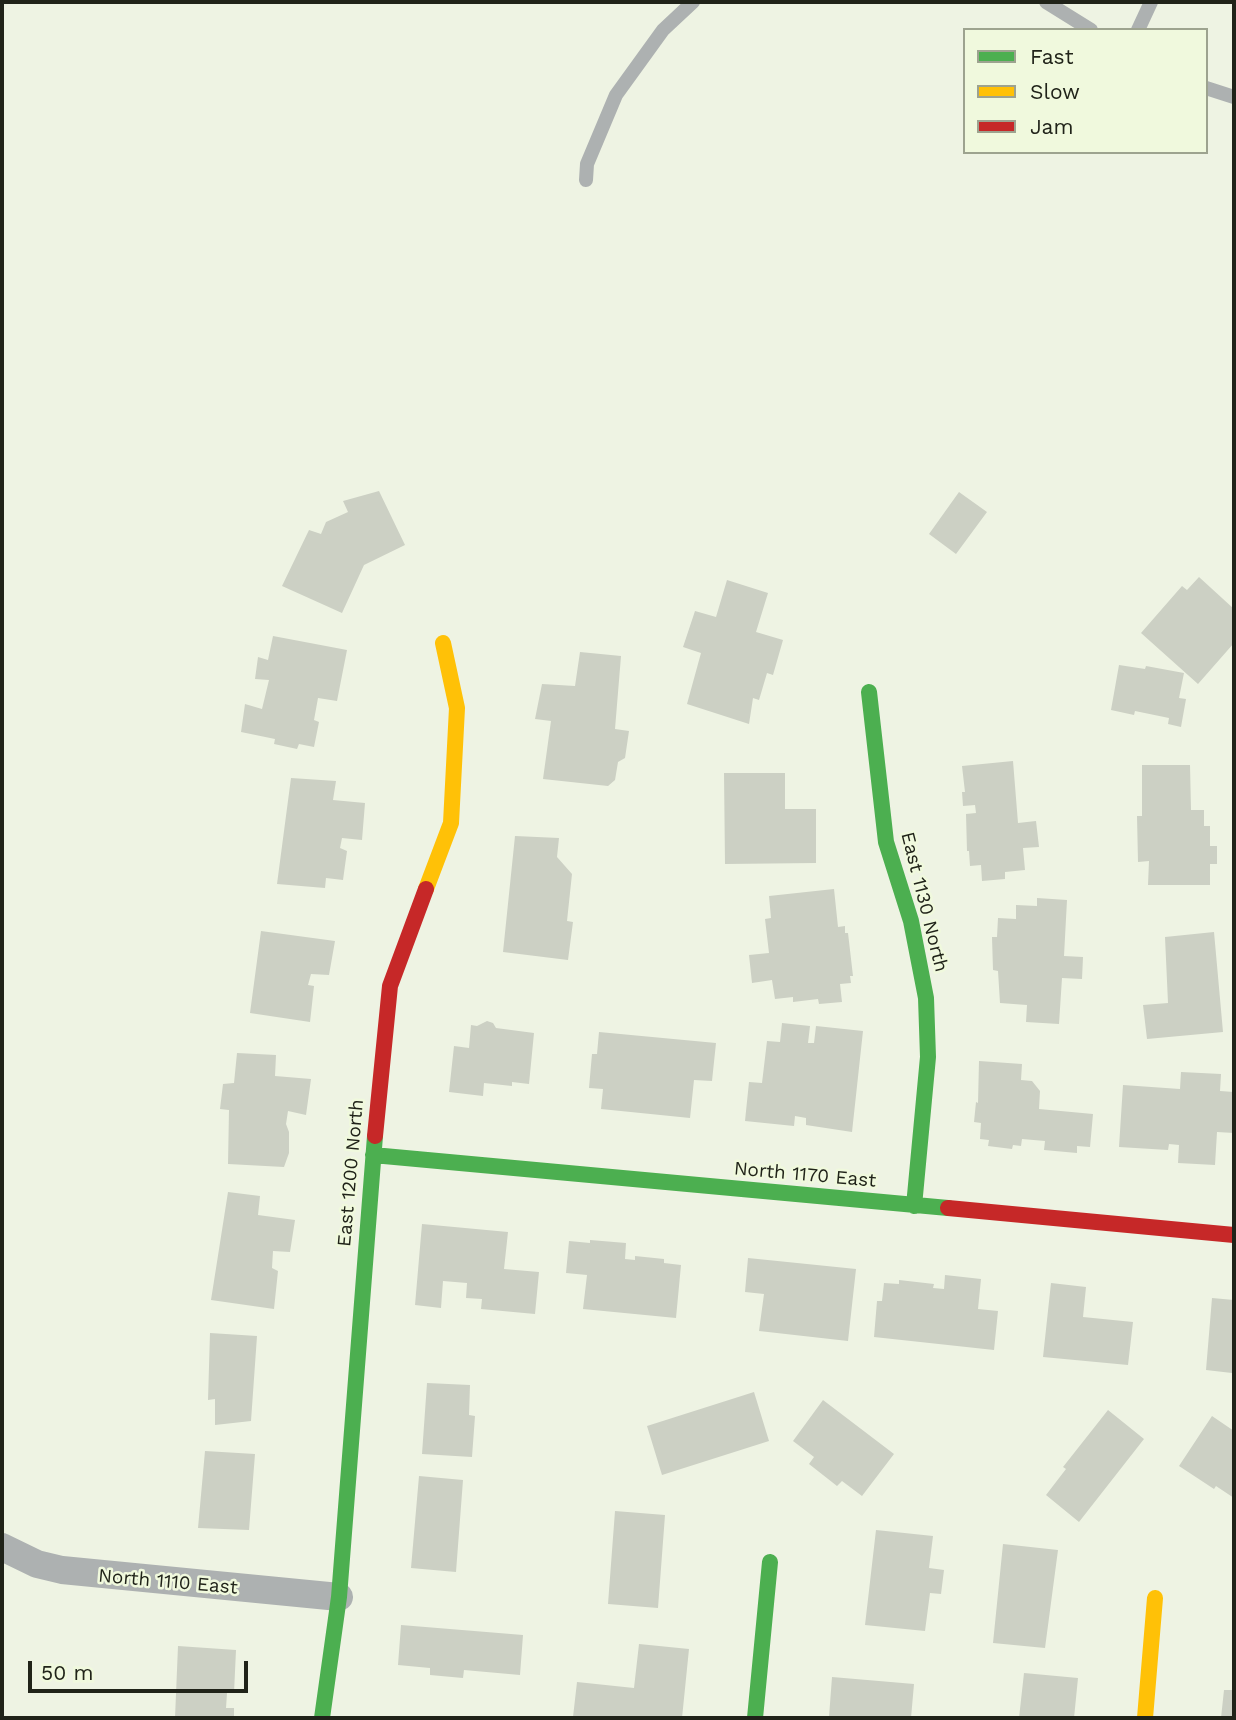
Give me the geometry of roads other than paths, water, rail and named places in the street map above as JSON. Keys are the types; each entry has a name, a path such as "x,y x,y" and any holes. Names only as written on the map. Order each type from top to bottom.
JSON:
{"street":[{"name":"East 1200 North","path":"322,1718 339,1597 373,1156 390,985 451,823 457,708 443,643"},
{"name":"East 1130 North","path":"869,692 886,842 911,921 926,998 928,1057 914,1206"},
{"name":"North 1170 East","path":"373,1156 1234,1235"},
{"name":"North 1110 East","path":"2,1547 37,1564 62,1570 339,1597"},
{"path":"755,1718 771,1562"},
{"path":"1145,1718 1155,1598"}],"lane":[{"path":"586,180 587,164 616,94 663,30 693,2"},
{"path":"1046,2 1088,28"},
{"path":"1139,28 1151,2"},
{"path":"1208,89 1234,97"}]}
